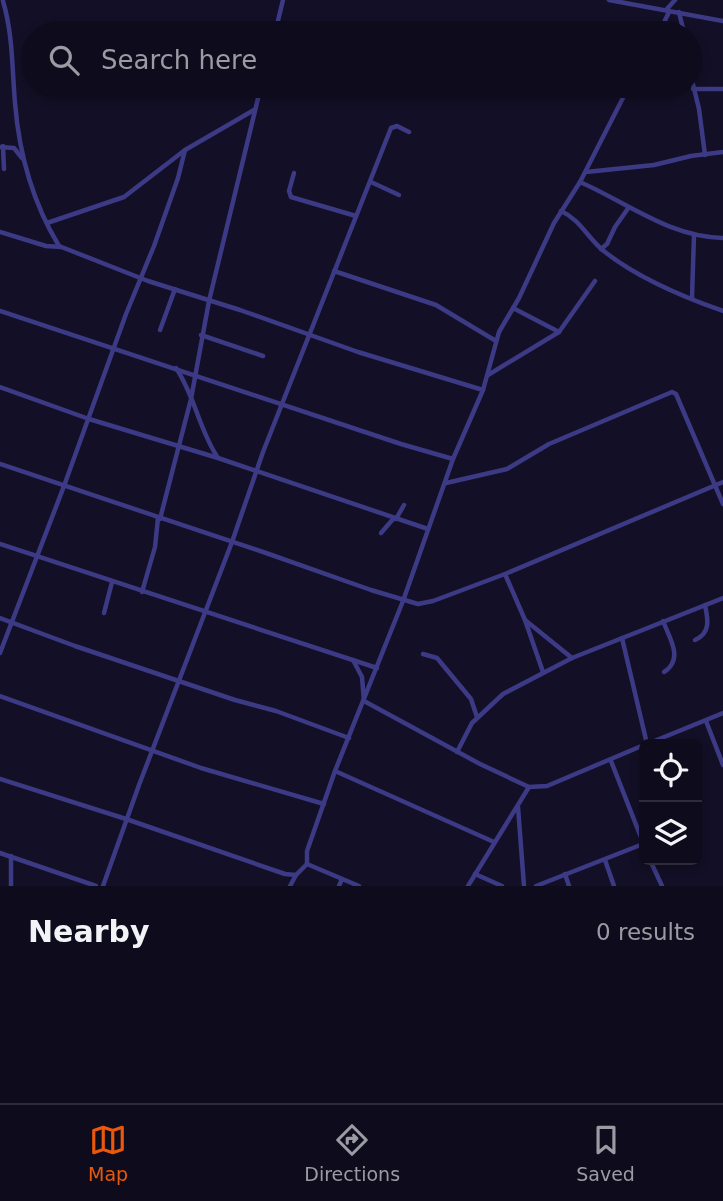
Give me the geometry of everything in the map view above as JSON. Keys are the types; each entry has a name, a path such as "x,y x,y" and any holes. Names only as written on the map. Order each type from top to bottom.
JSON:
{"street":[{"path":"278,21 282,0"},
{"path":"609,0 723,21"},
{"path":"664,21 675,0"},
{"path":"3,1 12,39 15,100 25,161 37,202 52,235 62,247"},
{"path":"680,12 682,21"},
{"path":"702,89 723,89"},
{"path":"142,592 191,399 201,335 258,98"},
{"path":"290,886 307,864 307,850 335,771 403,601 453,459 483,390 496,341 561,211 580,182 623,98"},
{"path":"696,98 705,155"},
{"path":"47,223 124,197 185,150 254,110"},
{"path":"103,886 308,335 391,128 397,126 409,132"},
{"path":"4,169 2,146 14,148 25,161"},
{"path":"0,653 178,178 185,150"},
{"path":"585,172 654,165 723,152"},
{"path":"294,173 289,191 291,197 356,216"},
{"path":"371,182 399,195"},
{"path":"580,182 666,226 694,235 723,238"},
{"path":"601,249 607,244 629,207"},
{"path":"561,211 579,221 601,249 633,270 722,311"},
{"path":"0,232 46,246 62,247 140,279 483,390"},
{"path":"692,299 694,235"},
{"path":"334,271 436,305 496,341"},
{"path":"488,375 559,332 595,281"},
{"path":"160,330 175,289"},
{"path":"513,308 559,332"},
{"path":"0,311 453,459"},
{"path":"201,335 263,356"},
{"path":"176,368 184,380 206,439 218,458"},
{"path":"0,387 89,419 218,458 428,529"},
{"path":"446,483 507,469 549,444 673,392 723,504"},
{"path":"0,464 418,604 505,574 723,482"},
{"path":"381,533 404,505"},
{"path":"0,544 377,668"},
{"path":"505,574 543,672"},
{"path":"104,613 112,582"},
{"path":"457,752 477,717 503,694 572,658 723,598"},
{"path":"695,640 704,635 706,630 705,605"},
{"path":"0,618 349,738"},
{"path":"525,620 572,658"},
{"path":"663,621 676,657 673,665 664,673"},
{"path":"622,638 645,739"},
{"path":"424,654 438,658 471,699 477,717"},
{"path":"353,660 362,677 364,701"},
{"path":"0,696 201,768 324,804"},
{"path":"364,701 510,780 529,787 547,786 639,748"},
{"path":"661,739 723,713"},
{"path":"706,721 723,765"},
{"path":"611,761 639,832"},
{"path":"335,771 494,842"},
{"path":"0,779 127,819 285,874 296,875"},
{"path":"468,886 529,787"},
{"path":"518,806 524,886"},
{"path":"536,886 639,847"},
{"path":"0,853 96,886"},
{"path":"10,856 11,886"},
{"path":"605,860 614,886"},
{"path":"307,864 359,886"},
{"path":"652,865 662,886"},
{"path":"475,874 502,886"},
{"path":"565,874 569,886"},
{"path":"339,886 342,879"}]}
